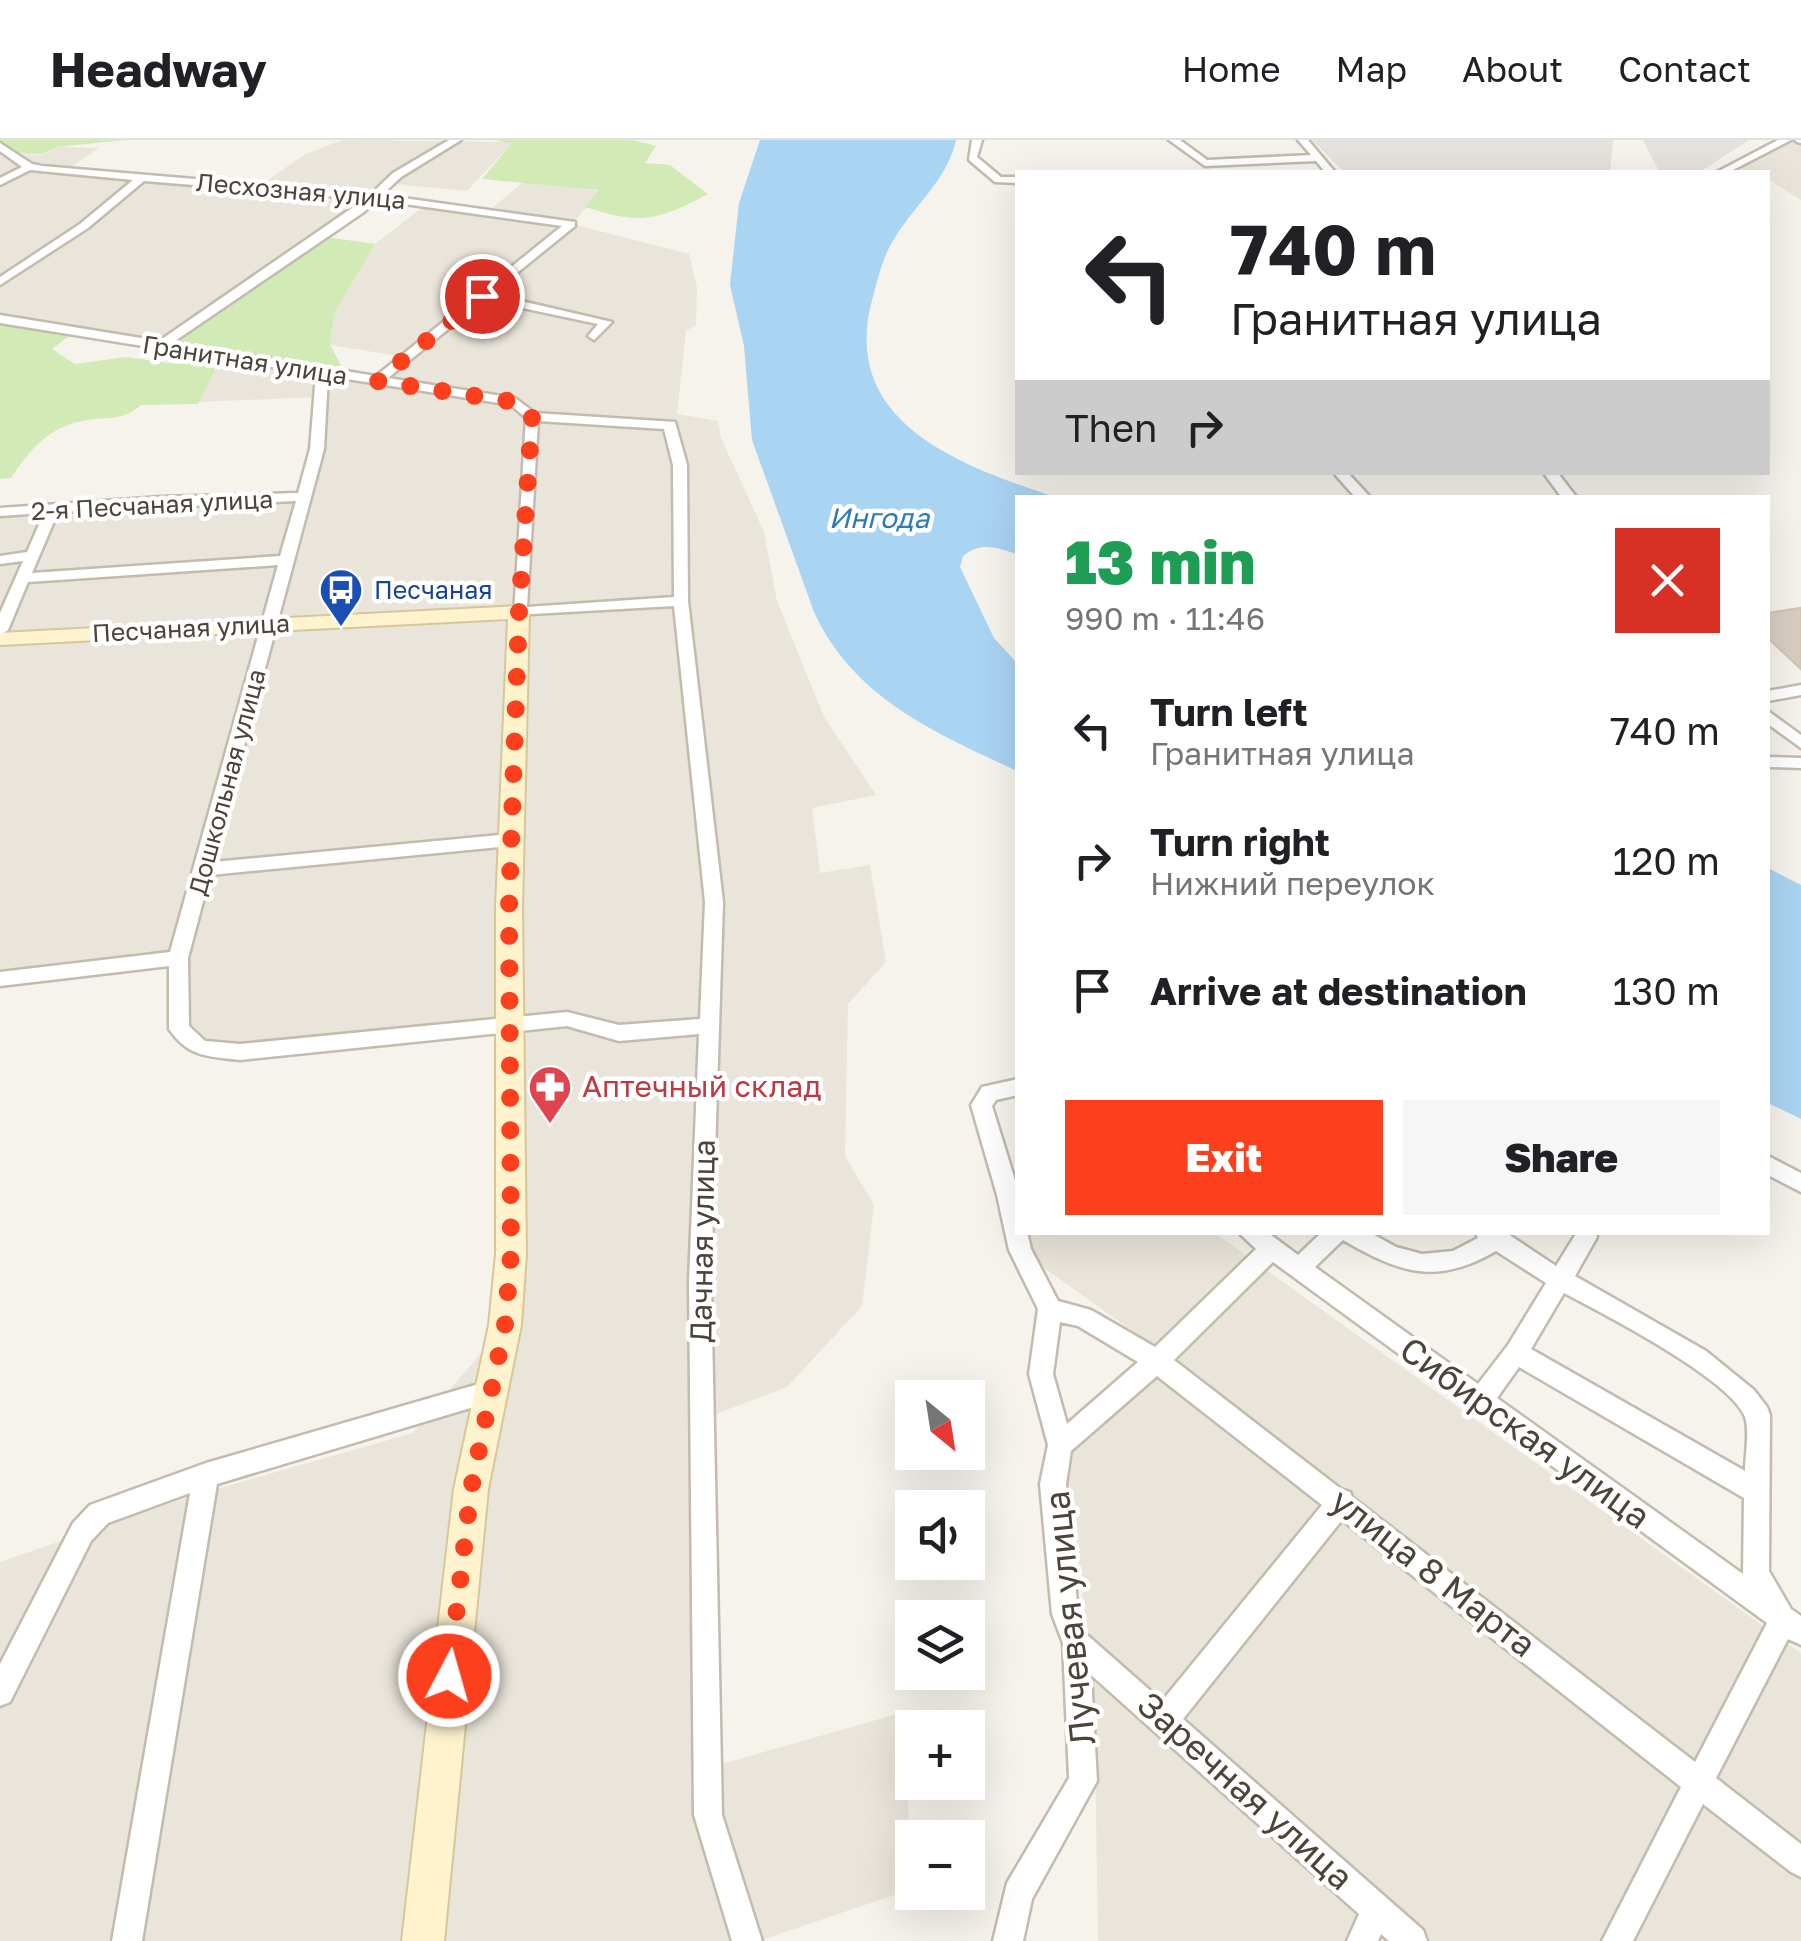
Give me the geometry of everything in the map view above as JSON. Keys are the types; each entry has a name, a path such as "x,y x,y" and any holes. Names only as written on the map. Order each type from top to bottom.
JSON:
{"street":[{"path":"160,346 375,196 397,175 456,140"},
{"path":"977,140 972,158 1000,180 1015,180"},
{"path":"1174,140 1205,163 1320,158"},
{"path":"1303,140 1329,170"},
{"path":"1726,170 1786,140"},
{"path":"0,146 29,167"},
{"path":"4,178 29,167"},
{"name":"Лесхозная улица","path":"29,167 375,196 571,224 482,296"},
{"path":"0,282 84,226 142,178"},
{"path":"377,381 482,296 606,322 594,336"},
{"name":"Гранитная улица","path":"0,322 515,402 532,417 664,423"},
{"name":"Дошкольная улица","path":"322,372 316,449 289,560 178,958 179,1029 200,1048 240,1052 567,1020 620,1034 707,1026"},
{"path":"423,1941 457,1600 489,1392 505,1325 511,1254 511,840 519,612 532,417"},
{"name":"Дачная улица","path":"664,423 672,430 680,465 681,601 714,902 700,1281 708,1815 747,1941"},
{"path":"1341,475 1361,495"},
{"path":"1551,475 1568,495"},
{"name":"2-я Песчаная улица","path":"0,512 303,498"},
{"path":"0,630 53,508"},
{"path":"0,560 34,555"},
{"path":"25,578 289,560"},
{"name":"Песчаная улица","path":"0,640 681,601"},
{"path":"1770,696 1801,690"},
{"path":"1770,718 1801,744"},
{"path":"1770,762 1801,762"},
{"path":"204,870 511,840"},
{"path":"0,979 178,958"},
{"path":"1015,1088 989,1093 980,1105 1015,1227"},
{"path":"1770,1165 1801,1183"},
{"path":"1017,1235 1020,1250 1050,1309 1040,1374 1060,1445 1157,1361 1260,1240"},
{"path":"1298,1269 1334,1235"},
{"path":"1354,1235 1399,1261 1438,1266 1465,1259 1491,1236 1558,1278 1620,1308 1743,1393 1758,1415 1756,1574 1792,1626 1699,1781 1617,1941"},
{"path":"1481,1400 1516,1354 1586,1237"},
{"name":"Сибирская улица","path":"1260,1240 1792,1626"},
{"name":"улица 8 Марта","path":"1050,1309 1083,1318 1157,1361 1801,1862"},
{"path":"1516,1354 1757,1492"},
{"path":"0,1692 82,1532 99,1514 206,1475 489,1392"},
{"name":"Лучевая улица","path":"1008,1941 1018,1894 1083,1781 1076,1643 1065,1614 1052,1484 1060,1445"},
{"path":"127,1941 206,1475"},
{"path":"1166,1718 1341,1501"},
{"name":"Заречная улица","path":"1076,1643 1166,1718 1412,1941"},
{"path":"1362,1941 1376,1909"}],"shaded area":[{"path":"342,140 513,142 467,191 382,183 363,195 354,208 158,344 0,318 0,154 42,155 58,147 99,148 62,173 252,191 304,155"},
{"path":"1312,140 1613,140 1610,170 1342,170"},
{"path":"1643,140 1749,140 1703,170 1658,170"},
{"path":"1786,140 1801,140 1801,200 1770,180 1770,170 1735,166"},
{"path":"526,180 600,191 572,224 689,254 697,288 696,325 686,331 677,414 718,421 721,438 764,532 777,601 824,717 876,795 812,808 820,873 870,865 886,962 848,1004 845,1156 874,1205 862,1306 787,1387 705,1418 704,1769 895,1715 895,1800 908,1800 909,1820 895,1820 895,1895 758,1941 0,1941 0,1562 188,1497 413,1433 505,1325 509,1029 200,1048 179,1029 178,959 0,979 0,512 303,497 320,397 197,402 220,355 377,381 405,357 330,345 334,314 375,244 428,203 487,212"},
{"path":"1026,1235 1218,1235 1801,1653 1801,1941 1098,1941 1094,1682 1064,1459 1145,1381 1148,1342 1033,1260"}],"green space":[{"path":"0,140 125,140 57,147 42,154 0,153"},
{"path":"495,140 633,140 656,146 645,163 670,165 708,194 661,215 635,218 604,213 585,207 599,190 482,179 512,143"},
{"path":"319,236 375,244 334,314 330,345 347,376 222,356 198,404 141,405 120,416 70,424 40,442 11,478 0,479 0,321 73,333 52,349 75,364 126,357 177,364 195,353 183,350 175,336"}],"water":[{"name":"Ингода","path":"760,140 956,140 939,179 888,251 872,300 867,343 874,379 891,409 917,433 983,471 1049,495 1015,495 1015,554 989,547 976,549 963,556 960,567 994,638 1015,661 1015,770 928,727 874,691 831,642 814,612 752,440 744,346 730,285 739,203"},
{"path":"1770,869 1801,885 1801,1119 1770,1104"}],"building":[{"path":"1801,608 1801,669 1770,640 1770,613"}],"place":[{"name":"Песчаная","path":"341,628"},
{"name":"Аптечный склад","path":"550,1125"}],"route":[{"path":"449,1676 471,1489 505,1325 511,1254 509,907 519,612 532,417 515,402 377,381 482,296"}]}
